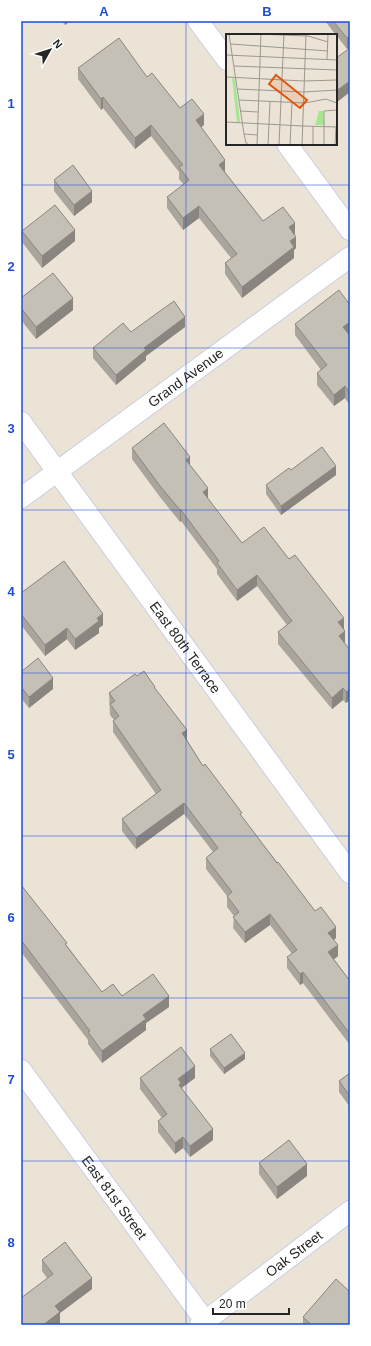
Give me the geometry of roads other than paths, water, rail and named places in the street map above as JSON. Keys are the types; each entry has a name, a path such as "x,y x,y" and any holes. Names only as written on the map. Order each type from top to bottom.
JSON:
{"street":[{"path":"198,21 226,59"},
{"path":"289,145 350,230"},
{"name":"Grand Avenue","path":"21,498 350,257"},
{"name":"East 80th Terrace","path":"21,422 350,872"},
{"name":"East 81st Street","path":"21,1070 204,1324"},
{"name":"Oak Street","path":"204,1324 350,1211"}]}
